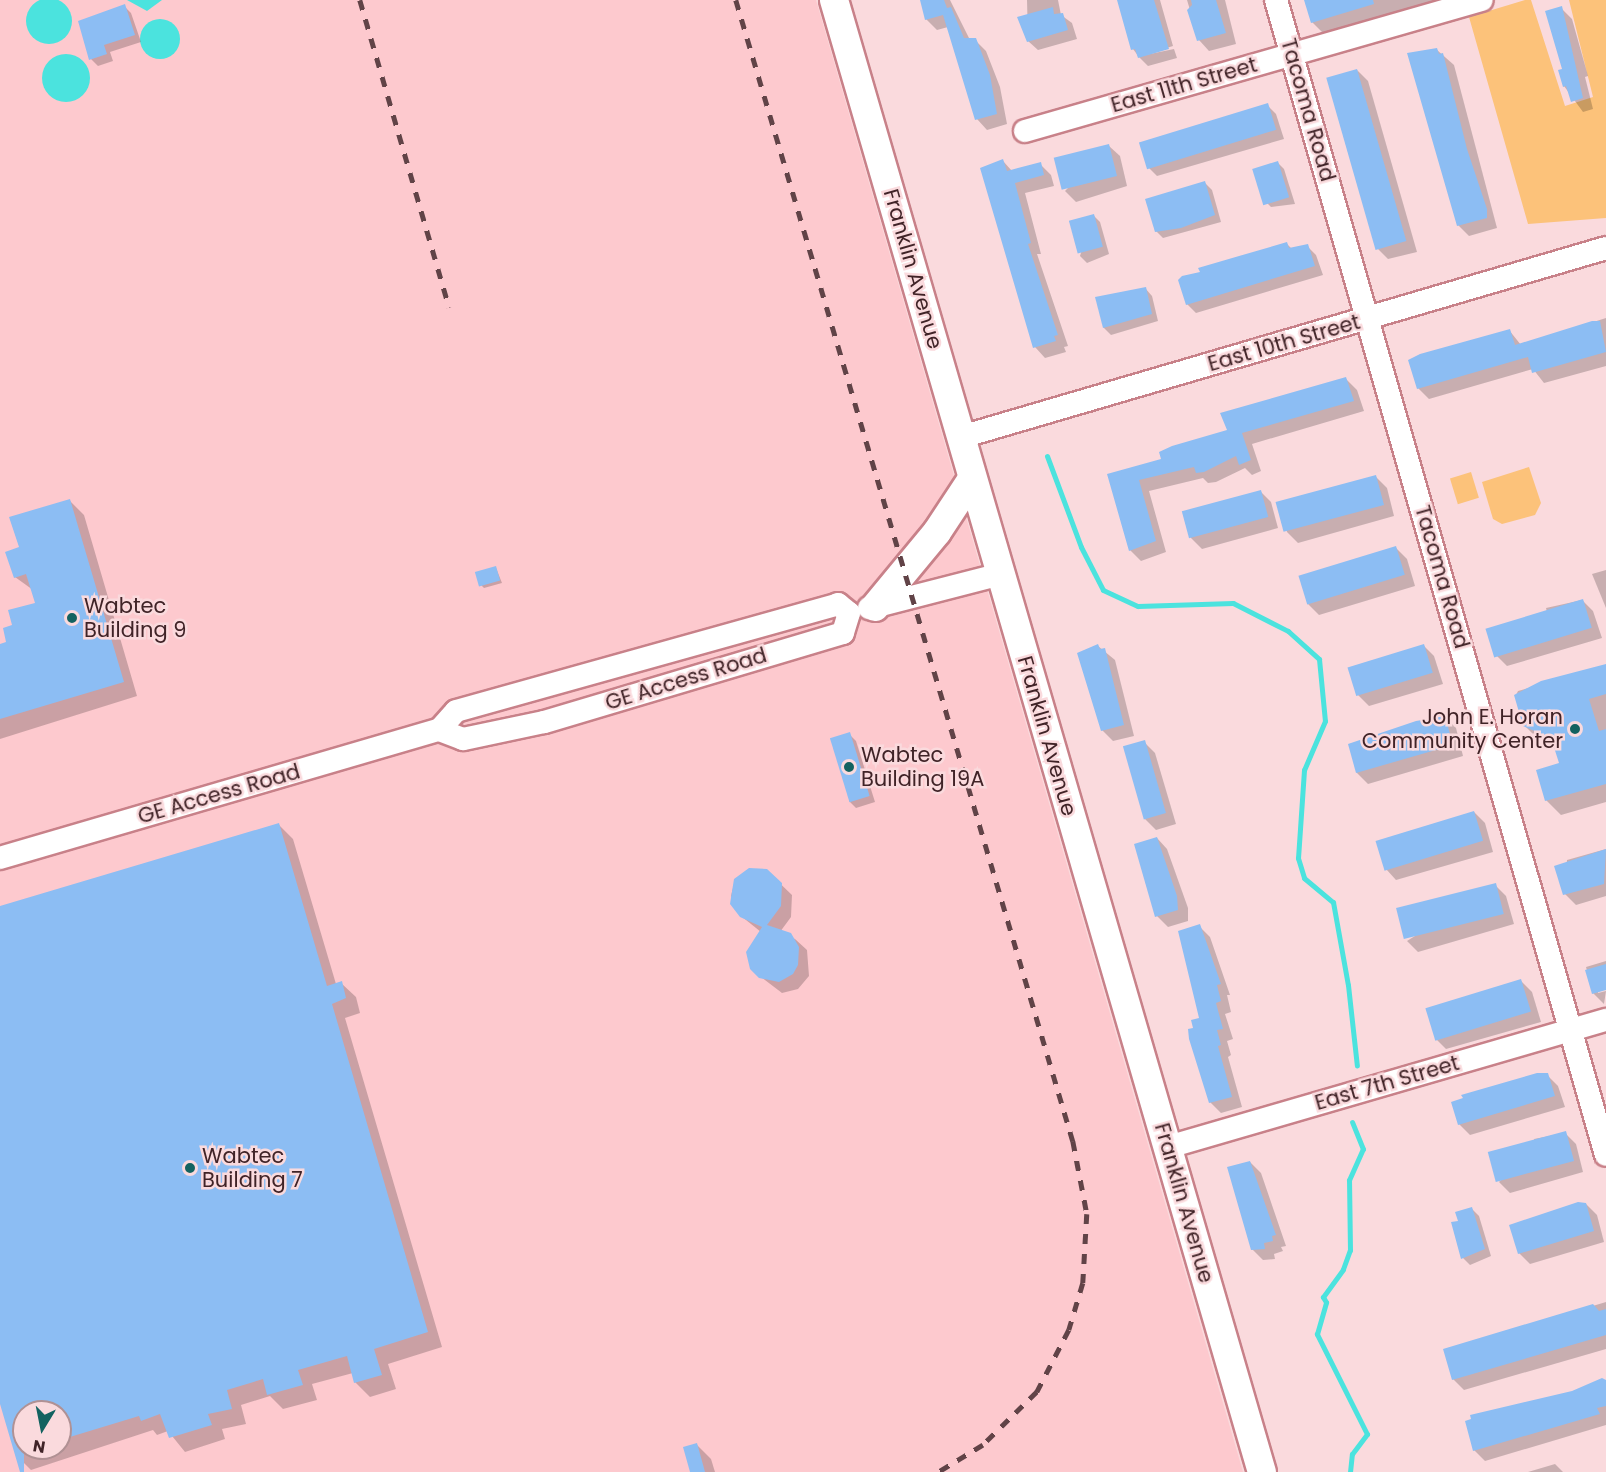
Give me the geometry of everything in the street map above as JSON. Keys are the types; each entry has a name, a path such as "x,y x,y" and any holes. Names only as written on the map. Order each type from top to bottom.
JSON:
{"main road":[{"name":"Franklin Avenue","path":"834,0 1262,1472"},
{"path":"862,610 937,532 972,479"}],"street":[{"name":"Tacoma Road","path":"1276,0 1606,1155"},
{"name":"East 11th Street","path":"1025,131 1482,0"},
{"name":"East 10th Street","path":"961,437 1606,248"},
{"name":"GE Access Road","path":"0,858 439,730 456,711 838,603 862,610 1001,574"},
{"name":"GE Access Road","path":"439,730 463,739 544,722 843,633 862,610"},
{"name":"East 7th Street","path":"1168,1147 1606,1020"}],"shaded area":[{"path":"0,0 816,0 1243,1472 0,1472"},
{"path":"1531,0 1565,106 1593,97 1569,0 1606,0 1606,218 1528,224 1469,17"},
{"path":"1529,467 1541,503 1535,515 1502,524 1493,519 1482,482"},
{"path":"1471,472 1479,498 1458,504 1450,478"}],"water":[{"path":"49,-2 58,-1 65,5 71,12 71,30 65,37 58,43 49,44 40,43 33,37 27,30 26,21 27,12 33,5 40,-1"},
{"path":"127,0 162,0 147,11"},
{"path":"160,19 168,20 174,25 179,31 179,47 174,53 168,58 160,59 152,58 146,53 141,47 140,39 141,31 146,25 152,20"},
{"path":"66,54 83,61 90,78 83,95 66,102 49,95 42,78 49,61"}],"building":[{"path":"920,0 944,0 947,8 951,7 964,38 976,38 990,75 997,114 975,120 943,15 925,20"},
{"path":"1117,0 1154,0 1169,49 1138,58 1135,49 1131,50"},
{"path":"1191,0 1216,0 1226,33 1197,41 1187,10 1192,5"},
{"path":"1304,0 1373,0 1374,4 1311,23"},
{"path":"125,4 135,35 104,45 107,54 89,60 78,21"},
{"path":"1562,6 1583,98 1571,102 1558,70 1562,69 1545,11"},
{"path":"1053,7 1054,14 1063,13 1068,30 1027,42 1017,17"},
{"path":"1437,48 1439,54 1443,53 1467,149 1487,209 1487,218 1457,226 1407,53"},
{"path":"1357,69 1406,241 1376,250 1326,78"},
{"path":"1268,103 1276,130 1147,169 1139,142"},
{"path":"1109,144 1117,176 1062,190 1054,158"},
{"path":"1003,159 1007,171 1041,162 1044,175 1015,183 1031,243 1028,244 1058,335 1054,336 1056,341 1033,348 980,168"},
{"path":"1278,161 1289,197 1263,205 1252,169"},
{"path":"1205,181 1215,215 1181,228 1155,232 1145,199"},
{"path":"1094,214 1103,247 1078,254 1069,221"},
{"path":"1287,242 1289,248 1308,244 1315,266 1186,305 1178,280 1182,276 1200,272 1198,268"},
{"path":"1146,287 1152,314 1103,328 1095,297"},
{"path":"1592,321 1600,321 1606,352 1532,373 1528,357 1417,389 1408,360 1420,354 1510,329 1515,345"},
{"path":"1346,377 1354,401 1242,433 1251,460 1239,465 1236,456 1204,472 1196,473 1194,467 1139,480 1156,541 1129,551 1107,474 1161,459 1159,452 1172,446 1227,430 1220,413"},
{"path":"1376,475 1384,505 1284,532 1276,502"},
{"path":"1261,490 1268,517 1189,538 1182,511"},
{"name":"Wabtec Building 9","path":"70,499 124,682 0,719 0,644 6,642 3,628 12,625 8,610 35,603 26,574 14,578 5,552 19,547 9,517"},
{"path":"1396,546 1405,575 1307,605 1298,576"},
{"path":"496,566 500,580 479,586 475,572"},
{"path":"1583,599 1592,628 1494,658 1485,629"},
{"path":"1098,644 1100,649 1105,648 1124,725 1101,731 1077,653"},
{"path":"1424,644 1433,673 1356,696 1347,667"},
{"path":"1606,664 1606,694 1589,699 1599,731 1606,729 1606,784 1545,801 1536,770 1559,763 1551,738 1523,726 1514,695 1541,681"},
{"path":"1445,716 1453,745 1356,773 1348,744 1416,721"},
{"name":"Wabtec Building 19A","path":"850,732 870,796 850,802 830,738"},
{"path":"1145,740 1166,813 1144,819 1123,746"},
{"path":"1474,811 1483,841 1385,871 1376,841"},
{"name":"Wabtec Building 7","path":"279,823 327,986 342,981 346,998 332,1004 428,1332 374,1349 382,1375 354,1383 347,1356 298,1370 303,1385 267,1395 263,1379 227,1390 232,1409 208,1414 212,1425 169,1438 160,1414 141,1421 139,1416 72,1436 72,1400 12,1400 12,1445 0,1404 0,906"},
{"path":"1157,837 1177,896 1178,910 1155,917 1134,844"},
{"path":"1606,849 1604,884 1563,895 1554,866"},
{"path":"749,868 767,869 782,883 781,906 767,925 791,933 799,947 798,965 793,974 779,982 759,978 750,969 746,952 762,927 740,917 730,904 734,879"},
{"path":"1496,883 1504,914 1404,939 1396,908"},
{"path":"1200,924 1221,984 1217,985 1221,1001 1216,1003 1223,1029 1217,1030 1221,1045 1218,1046 1232,1097 1209,1103 1189,1039 1188,1029 1193,1028 1191,1020 1199,1018 1178,931"},
{"path":"1606,964 1606,990 1592,994 1585,970"},
{"path":"1521,979 1531,1012 1435,1041 1425,1008"},
{"path":"1537,1073 1548,1073 1555,1096 1458,1125 1451,1102 1463,1098 1461,1095"},
{"path":"1566,1131 1574,1161 1496,1182 1488,1152"},
{"path":"1250,1161 1276,1235 1272,1236 1273,1241 1264,1243 1265,1249 1251,1250 1227,1167"},
{"path":"1578,1202 1586,1203 1594,1231 1518,1254 1509,1225"},
{"path":"1472,1207 1485,1249 1461,1259 1451,1222 1458,1221 1455,1212"},
{"path":"1593,1304 1599,1311 1606,1309 1606,1335 1452,1380 1443,1349"},
{"path":"1602,1378 1606,1380 1606,1406 1597,1408 1600,1414 1473,1451 1465,1421 1471,1419 1470,1415 1572,1391"},
{"path":"697,1443 705,1472 690,1472 683,1447"},
{"name":"Wabtec Building 7","path":"16,1460 24,1460 24,1472 20,1472"}],"waterway":[{"path":"1047,456 1081,547 1103,590 1138,606 1233,603 1288,631 1319,659 1325,721 1304,770 1298,858 1304,878 1333,902 1348,985 1357,1066"},
{"path":"1350,1472 1352,1454 1367,1434 1317,1334 1326,1302 1323,1297 1343,1269 1350,1250 1349,1180 1363,1149 1352,1122"}],"railway":[{"path":"360,0 449,307"},
{"path":"736,0 1073,1141 1087,1214 1083,1283 1069,1330 1037,1392 983,1445 939,1472"}],"place":[{"name":"Wabtec Building 9","path":"72,618"},
{"name":"John E. Horan Community Center","path":"1575,729"},
{"name":"Wabtec Building 19A","path":"849,767"},
{"name":"Wabtec Building 7","path":"190,1168"}]}
